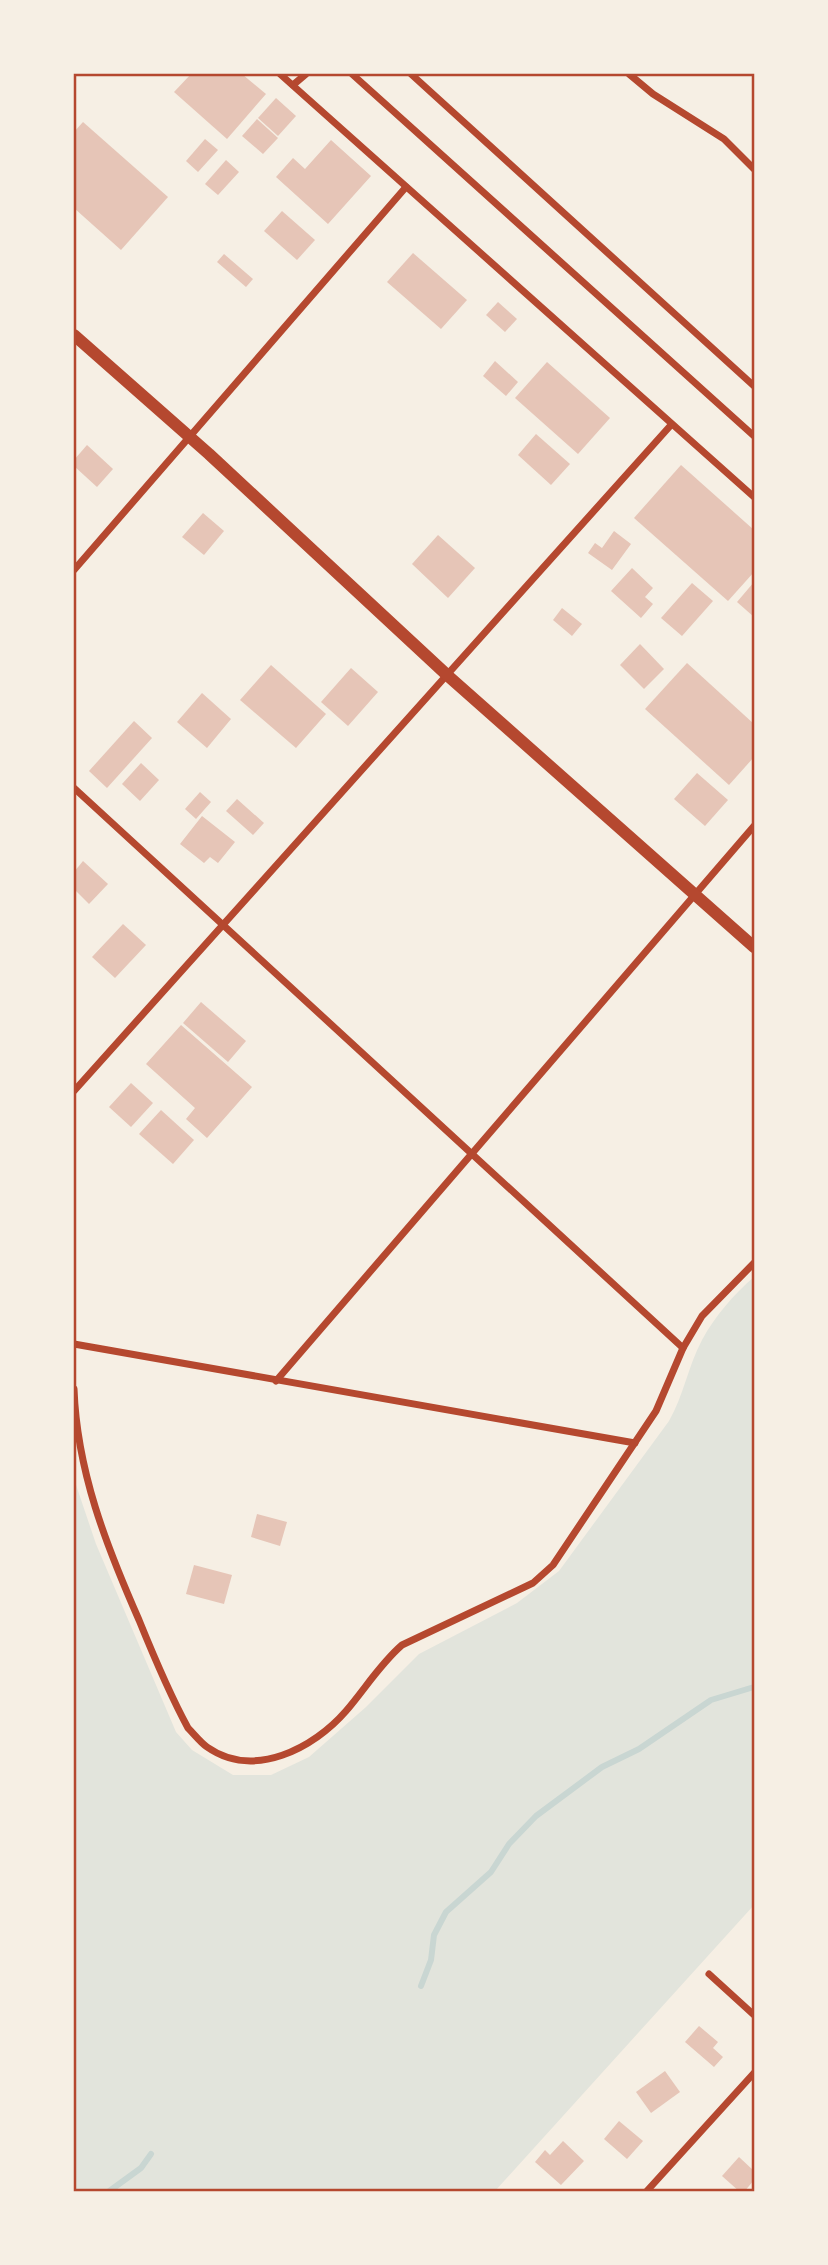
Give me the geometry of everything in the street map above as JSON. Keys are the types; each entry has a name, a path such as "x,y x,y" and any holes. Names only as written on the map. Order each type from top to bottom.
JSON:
{"street":[{"path":"280,74 754,497"},
{"path":"293,85 306,74"},
{"path":"352,74 754,436"},
{"path":"411,74 754,386"},
{"path":"629,74 653,94 724,139 754,169"},
{"path":"74,570 406,187"},
{"path":"74,335 189,436 447,675 754,947"},
{"path":"74,1091 671,425"},
{"path":"74,788 683,1348"},
{"path":"276,1381 697,896 754,826"},
{"path":"74,1389 76,1439 88,1489 114,1564 188,1728 208,1747 230,1757 254,1760 276,1758 308,1745 345,1712 384,1661 402,1645 533,1583 553,1565 656,1411 683,1348 702,1316 754,1262"},
{"path":"74,1344 635,1443"},
{"path":"709,1974 754,2015"},
{"path":"646,2192 754,2073"}],"shaded area":[{"path":"754,1277 754,1905 495,2191 74,2191 74,1479 96,1544 176,1732 192,1750 233,1775 271,1775 309,1757 366,1707 419,1654 517,1603 559,1571 669,1421 697,1350 713,1322 732,1298"}],"building":[{"path":"191,74 242,74 266,94 227,139 174,92"},
{"path":"276,98 296,116 278,136 258,118"},
{"path":"257,119 278,138 263,154 242,136"},
{"path":"83,122 168,197 121,250 74,208 74,132"},
{"path":"205,139 218,150 198,172 186,161"},
{"path":"331,140 371,176 328,224 276,177 293,158 305,169"},
{"path":"226,160 239,172 218,195 205,184"},
{"path":"282,211 315,240 297,260 264,231"},
{"path":"413,253 467,300 441,329 387,282"},
{"path":"224,254 253,279 246,287 217,262"},
{"path":"498,302 517,319 505,332 486,315"},
{"path":"495,361 518,382 506,396 483,376"},
{"path":"547,362 610,418 578,454 515,398"},
{"path":"536,434 570,464 551,485 518,455"},
{"path":"87,445 113,469 97,487 74,466 74,460"},
{"path":"681,465 754,530 754,572 728,601 634,518"},
{"path":"203,513 224,531 204,555 182,537"},
{"path":"614,531 631,544 612,570 588,553 595,543 602,548"},
{"path":"438,535 475,568 448,598 412,564"},
{"path":"632,568 653,588 645,597 653,604 641,618 611,591"},
{"path":"754,582 754,617 737,602"},
{"path":"692,583 713,601 682,636 661,618"},
{"path":"562,608 582,624 572,636 553,620"},
{"path":"640,644 664,669 644,689 620,665"},
{"path":"687,663 754,724 754,757 729,785 645,709"},
{"path":"271,665 326,714 296,748 240,700"},
{"path":"351,668 378,692 348,726 321,702"},
{"path":"202,693 231,719 207,748 177,722"},
{"path":"134,721 152,738 107,788 89,771"},
{"path":"141,763 159,780 140,801 122,784"},
{"path":"697,773 728,800 705,826 674,799"},
{"path":"200,792 211,802 196,819 185,809"},
{"path":"237,799 264,823 253,835 226,811"},
{"path":"202,816 235,842 218,863 210,857 204,863 180,844"},
{"path":"83,861 108,884 89,904 74,889 74,872"},
{"path":"123,924 146,945 115,978 92,957"},
{"path":"201,1002 246,1041 228,1062 183,1023"},
{"path":"181,1025 252,1087 207,1138 186,1119 195,1108 146,1064"},
{"path":"131,1083 153,1103 131,1127 109,1107"},
{"path":"161,1110 194,1140 173,1164 139,1134"},
{"path":"257,1514 287,1522 280,1546 251,1537"},
{"path":"194,1565 232,1575 224,1604 186,1594"},
{"path":"699,2026 718,2042 713,2048 723,2057 714,2067 685,2042"},
{"path":"665,2071 680,2092 651,2113 636,2092"},
{"path":"619,2121 643,2141 627,2159 604,2139"},
{"path":"563,2141 584,2161 561,2185 535,2162 545,2150 550,2155"},
{"path":"739,2157 754,2171 754,2180 744,2192 740,2192 722,2176"}],"waterway":[{"path":"421,1986 431,1960 434,1935 446,1912 491,1872 509,1844 536,1816 602,1767 639,1749 711,1700 754,1687"},
{"path":"108,2192 141,2168 151,2154"}]}
